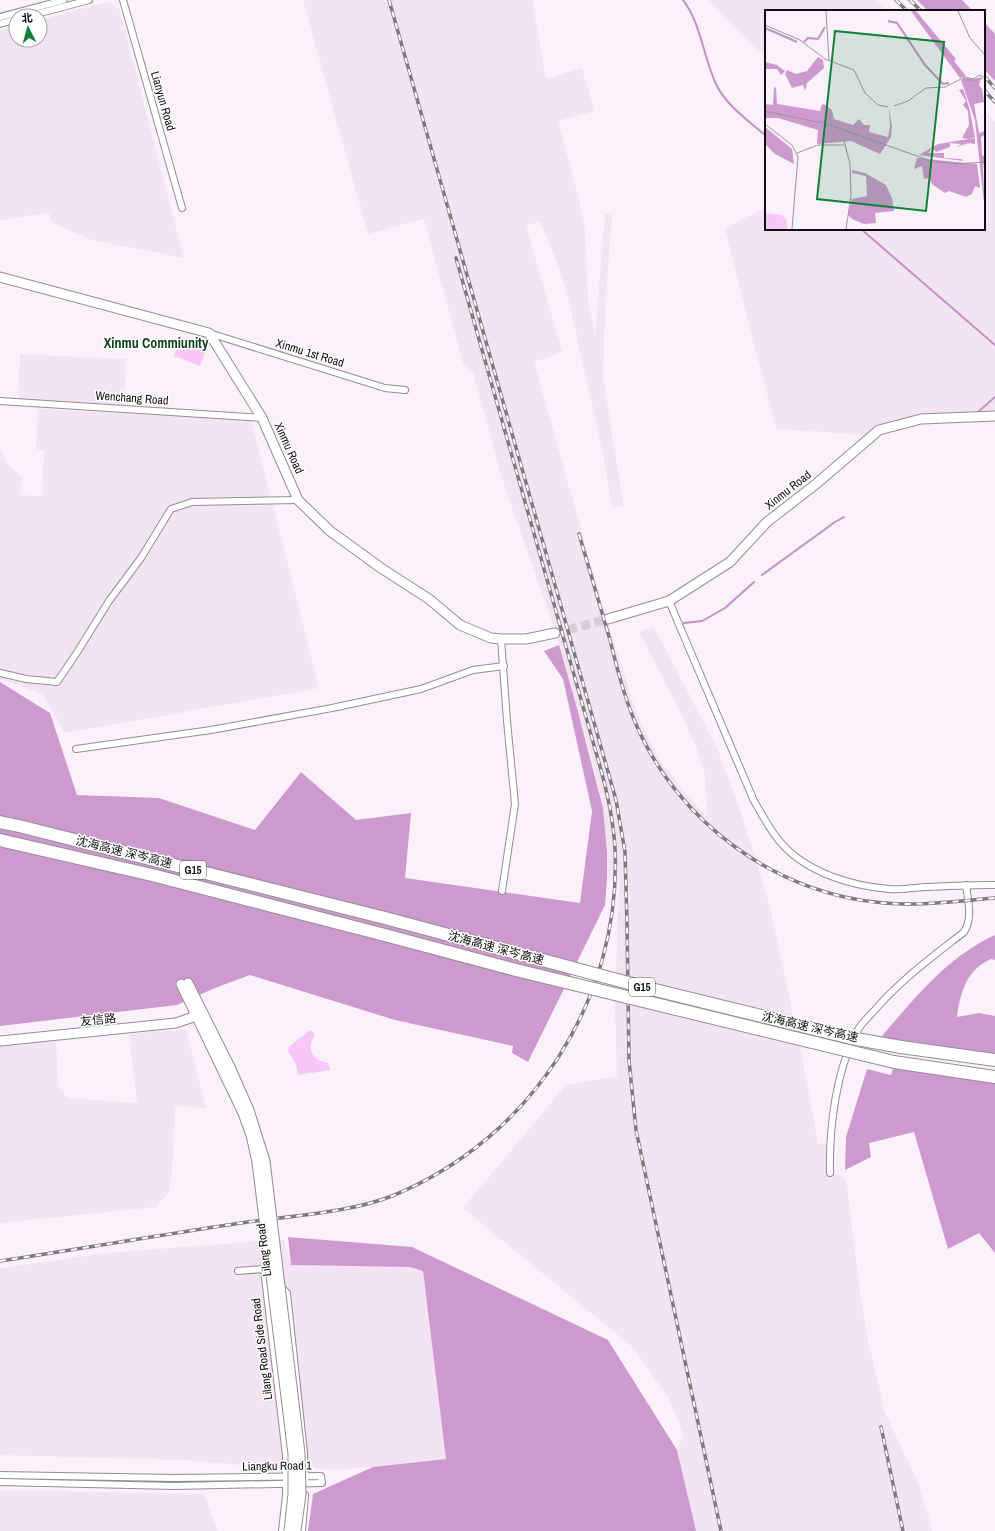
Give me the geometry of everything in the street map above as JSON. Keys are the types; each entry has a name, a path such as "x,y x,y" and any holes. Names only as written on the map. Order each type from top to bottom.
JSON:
{"highway":[{"name":"沈海高速 深岑高速","path":"0,822 385,918 650,990 851,1038 901,1047 995,1060"},
{"name":"沈海高速 深岑高速","path":"0,840 152,875 546,977 894,1062 995,1077"}],"street":[{"path":"0,17 64,0"},
{"path":"48,11 89,0"},
{"name":"Lianyun Road","path":"123,0 182,208"},
{"path":"0,277 209,333"},
{"name":"Xinmu 1st Road","path":"209,333 385,388 405,390"},
{"name":"Xinmu Road","path":"209,333 262,418 298,500 330,531 380,568 429,599 460,626 491,638 501,639 526,639 555,633"},
{"name":"Wenchang Road","path":"0,401 262,418"},
{"name":"Xinmu Road","path":"608,619 669,601 730,562 767,522 816,484 879,430 921,419 995,416"},
{"path":"0,673 26,679 57,682 109,600 140,558 171,509 192,502 298,500"},
{"path":"669,601 754,801 769,828 783,846 800,860 819,871 868,887 891,889 995,885"},
{"path":"501,639 515,804 502,891"},
{"path":"76,749 211,730 332,708 421,690 473,670 504,666"},
{"path":"830,1173 829,1144 832,1118 841,1075 854,1039 860,1027 883,1000 919,968 964,932 967,927 970,914 966,885"},
{"name":"Lilang Road","path":"289,1531 293,1494 293,1454 261,1162 249,1110 230,1067 184,983 195,1013 243,1113 251,1135 261,1162 269,1184 300,1453 300,1494 296,1531"},
{"name":"友信路","path":"0,1036 174,1018 195,1013"},
{"name":"友信路","path":"0,1041 176,1023 195,1013"},
{"path":"238,1271 264,1269 287,1293 304,1453 305,1483 302,1531"},
{"name":"Lilang Road Side Road","path":"264,1269 286,1455 286,1483 282,1531"},
{"name":"Liangku Road 1","path":"0,1475 174,1478 321,1476 322,1483 182,1486 0,1482"}],"shaded area":[{"path":"303,0 532,0 546,79 582,68 594,111 558,121 580,203 585,231 588,298 595,336 605,214 612,215 605,307 603,379 624,506 612,507 601,444 569,302 561,273 540,221 526,226 562,352 534,362 602,604 637,715 658,757 684,792 706,816 707,801 704,772 696,747 683,717 639,632 654,627 717,748 741,813 769,903 802,1056 818,1144 829,1144 830,1173 844,1178 847,1184 860,1293 868,1339 884,1411 917,1480 932,1531 696,1531 677,1450 683,1435 680,1425 668,1397 635,1349 463,1208 566,1085 617,1076 615,1010 619,881 607,879 607,852 603,808 591,754 552,621 504,485 473,372 463,363 424,219 368,234"},
{"path":"709,0 876,0 886,10 765,10 765,57"},
{"path":"917,0 962,0 972,10 927,10"},
{"path":"108,2 119,8 184,258 92,240 51,222 49,213 0,220 0,30 8,28 8,48 48,48 48,18"},
{"path":"985,23 995,34 995,81 985,70"},
{"path":"985,111 995,122 995,412 921,415 877,426 867,435 776,429 725,228 765,208 765,230 985,230"},
{"path":"179,343 205,352 200,366 174,356"},
{"path":"20,354 126,359 124,405 18,400"},
{"path":"38,409 251,419 319,688 65,733 42,694 0,679 0,446 6,463 23,478 19,495 42,496 44,450 36,449"},
{"path":"559,645 603,808 607,852 607,879 605,905 528,1062 512,1053 513,1046 395,1020 250,975 215,988 177,1005 0,1026 0,682 50,713 77,795 159,798 255,830 301,772 356,820 411,813 405,878 580,903 592,811 563,679 544,651"},
{"path":"995,935 995,960 991,959 983,963 970,975 960,999 957,1017 979,1013 995,1016 995,1054 881,1037 919,993 947,967 978,944"},
{"path":"186,1029 206,1108 175,1106 172,1170 169,1192 156,1207 0,1223 0,1042 56,1037 58,1087 68,1098 137,1103 129,1034"},
{"path":"310,1030 315,1034 311,1044 312,1053 318,1059 328,1063 331,1070 298,1075 296,1064 288,1051 289,1047"},
{"path":"894,1066 995,1083 995,1253 979,1233 948,1249 914,1132 869,1143 871,1157 845,1170 846,1137 867,1069 891,1075"},
{"path":"288,1237 412,1247 608,1340 677,1450 696,1531 308,1531 313,1494 373,1467 446,1459 423,1271 410,1267 291,1265"},
{"path":"284,1239 291,1265 410,1267 423,1271 446,1459 343,1469 278,1468 181,1460 0,1455 0,1268 107,1253"},
{"path":"0,1490 204,1494 217,1531 0,1531"}],"waterway":[{"path":"683,0 694,20 712,75 721,93 739,113 765,135"},
{"path":"862,230 995,345"},
{"path":"977,413 995,397"},
{"path":"762,575 844,517"},
{"path":"684,623 702,621 725,608 754,582"}],"tunnel":[{"path":"555,633 608,619"}],"railway":[{"path":"389,0 616,800 625,852 629,1060 636,1130 721,1531"},
{"path":"896,0 906,10"},
{"path":"910,0 920,10"},
{"path":"985,77 995,88"},
{"path":"985,91 995,102"},
{"path":"0,1261 241,1223 338,1210 375,1202 392,1196 442,1171 487,1139 526,1100 559,1057 584,1009 603,958 613,904 615,848 611,813 600,767 456,258"},
{"path":"579,534 621,682 635,722 653,758 677,791 704,821 735,847 769,869 806,885 844,897 898,904 940,903 995,898"},
{"path":"881,1427 903,1531"}],"district":[{"name":"Xinmu Commiunity","path":"156,343"}]}
